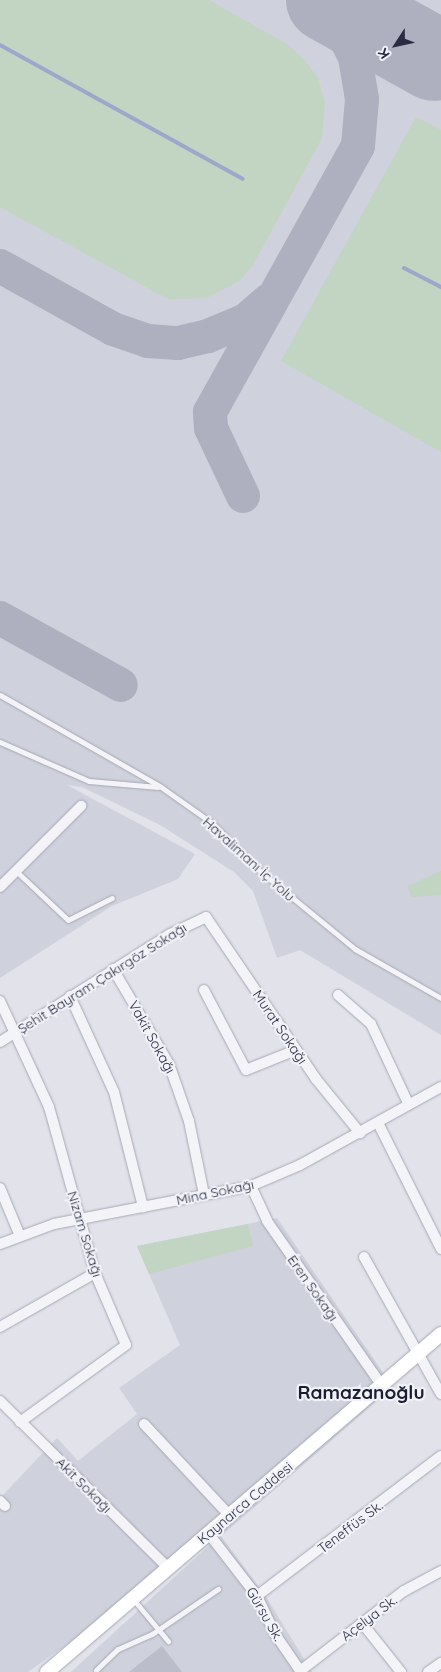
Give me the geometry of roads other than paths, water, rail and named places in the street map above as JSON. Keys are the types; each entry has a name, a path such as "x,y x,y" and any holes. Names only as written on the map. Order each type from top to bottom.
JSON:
{"main road":[{"name":"Kaynarca Caddesi","path":"47,1672 419,1355 441,1334"}],"street":[{"path":"0,887 81,806"},
{"name":"Şehit Bayram Çakırgöz Sokağı","path":"0,1042 113,969 206,916"},
{"name":"Murat Sokağı","path":"206,916 296,1050 360,1133"},
{"name":"Vakit Sokağı","path":"113,969 170,1064 189,1121 204,1195"},
{"path":"204,990 246,1070 296,1050"},
{"path":"338,995 371,1024 409,1105"},
{"path":"70,996 114,1092 143,1207"},
{"name":"Nizam Sokağı","path":"0,1001 49,1107 95,1273 126,1345 20,1422"},
{"name":"Mina Sokağı","path":"0,1244 20,1236 79,1219 251,1186 360,1133 441,1087"},
{"path":"378,1123 441,1249"},
{"name":"Eren Sokağı","path":"251,1186 267,1221 382,1386"},
{"path":"0,1188 20,1236"},
{"path":"364,1257 441,1394"},
{"path":"0,1326 95,1273"},
{"name":"Akit Sokağı","path":"0,1401 169,1568"},
{"path":"144,1424 230,1516"},
{"name":"Teneffüs Sk.","path":"257,1596 441,1456"},
{"name":"Gürsu Sk.","path":"209,1534 257,1596 275,1634 300,1671"},
{"name":"Açelya Sk.","path":"300,1671 362,1623 441,1570"},
{"path":"362,1623 401,1672"},
{"path":"428,1672 441,1663"}],"lane":[{"name":"Havalimanı İç Yolu","path":"0,695 161,787 212,823 262,872 355,949 441,998"},
{"path":"0,742 89,781 161,787"},
{"path":"16,871 68,920 112,898"},
{"path":"96,1670 118,1649 158,1628 218,1589"},
{"path":"133,1599 168,1641"}],"waterway":[{"path":"0,45 243,179"},
{"path":"404,268 441,287"}],"district":[{"name":"Ramazanoğlu","path":"361,1393"}]}
